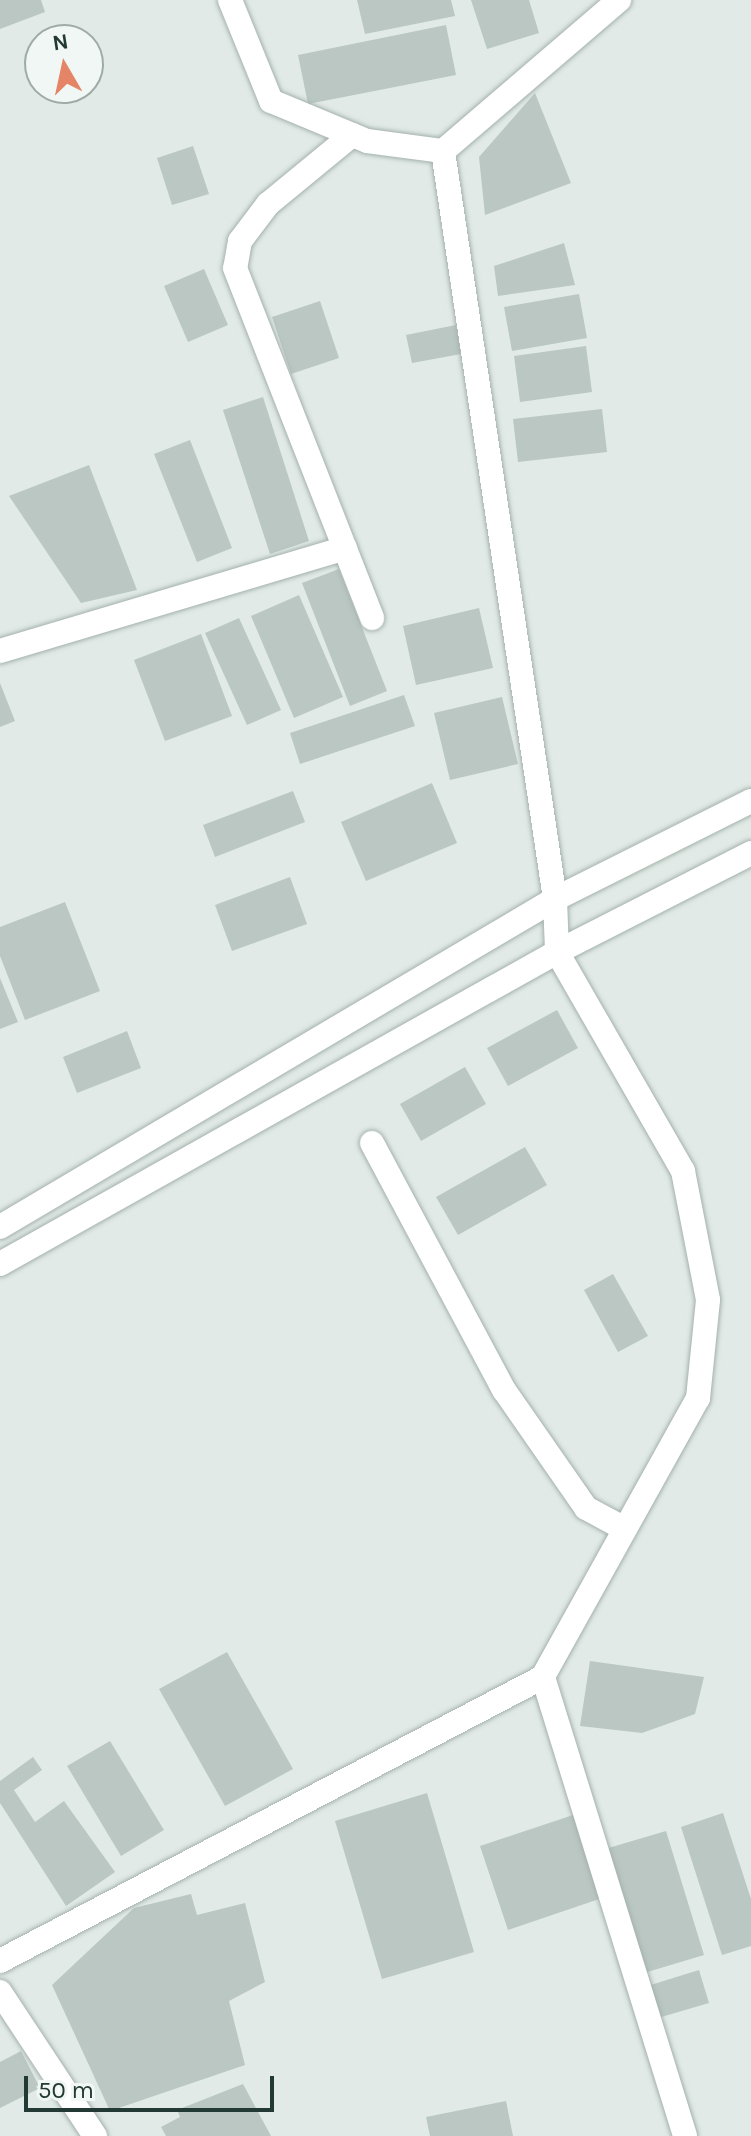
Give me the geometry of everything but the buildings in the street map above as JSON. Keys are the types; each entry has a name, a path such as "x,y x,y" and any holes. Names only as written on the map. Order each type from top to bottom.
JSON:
{"street":[{"path":"230,0 271,101 352,135 443,151"},
{"path":"443,151 619,0"},
{"path":"352,135 268,204 240,241 235,268 372,618"},
{"path":"0,1961 519,1684 543,1677 698,1398 708,1300 683,1171 557,952 555,899 443,151"},
{"path":"0,651 345,548"},
{"path":"0,1227 555,899 751,801"},
{"path":"0,1264 557,952 751,853"},
{"path":"372,1143 504,1390 586,1508 625,1529"},
{"path":"543,1677 685,2136"},
{"path":"0,1992 95,2136"}]}
